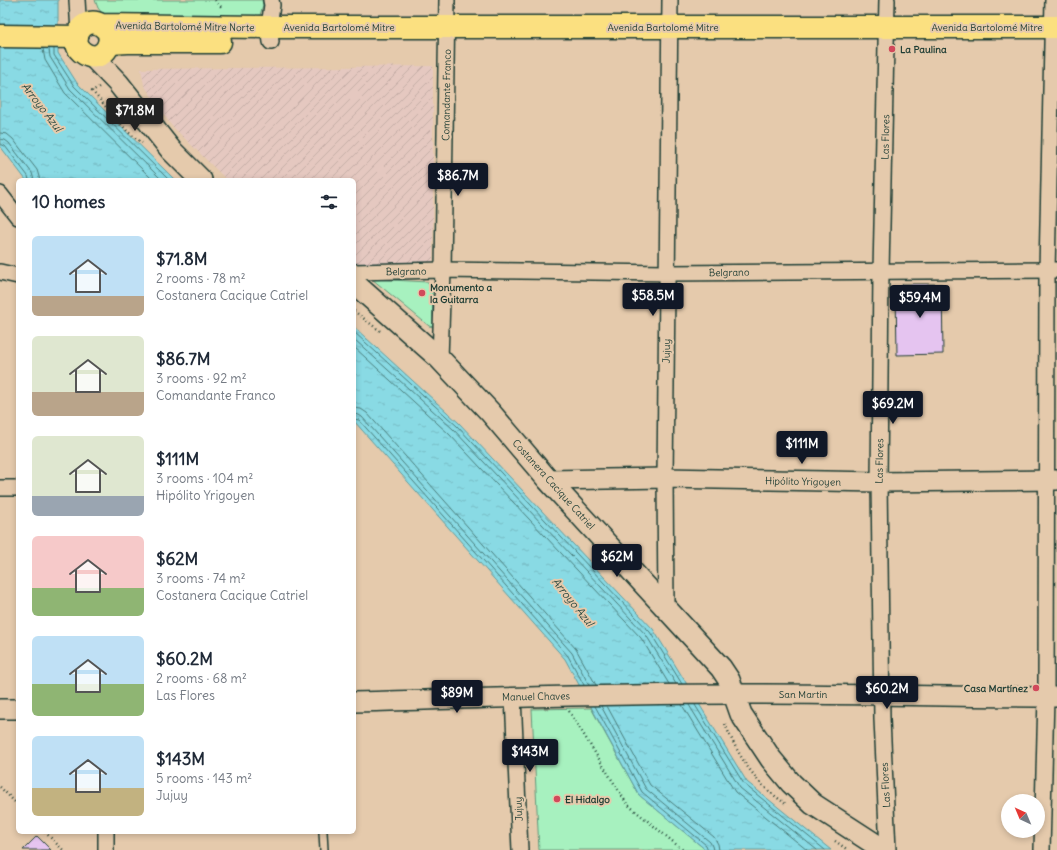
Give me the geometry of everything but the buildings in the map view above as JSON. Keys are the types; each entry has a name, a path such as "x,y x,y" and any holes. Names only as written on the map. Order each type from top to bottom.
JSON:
{"main road":[{"name":"Avenida Bartolomé Mitre Norte","path":"73,35 86,24 92,22 103,31 128,42 270,35"},
{"name":"Avenida Bartolomé Mitre Norte","path":"92,56 99,56 104,53 103,31"},
{"path":"0,36 73,35 80,50 85,54 92,56 118,83 171,150 198,178"},
{"name":"Avenida Bartolomé Mitre","path":"270,35 1055,35"},
{"name":"Costanera Cacique Catriel","path":"356,285 440,359 490,412 548,480 721,668 728,680 725,694 771,759 791,783 813,804 884,850"}],"street":[{"path":"73,35 77,0"},
{"path":"85,0 87,9 103,31"},
{"path":"270,35 271,0"},
{"name":"Comandante Franco","path":"440,359 443,270 447,0"},
{"name":"Jujuy","path":"666,607 665,478 670,0"},
{"name":"Las Flores","path":"887,0 879,482 882,694 888,850"},
{"path":"1042,850 1051,697 1052,270 1055,35 1053,0"},
{"path":"0,194 16,214"},
{"name":"Belgrano","path":"356,272 443,270 667,273 1052,270"},
{"path":"0,272 16,276"},
{"name":"Hipólito Yrigoyen","path":"548,480 665,478 879,482 1052,480"},
{"path":"0,488 16,488"},
{"name":"San Martín","path":"725,694 882,694 1051,697"},
{"name":"Manuel Chaves","path":"356,702 512,697 725,694"},
{"name":"Jujuy","path":"512,697 520,850"},
{"path":"0,709 16,709"},
{"path":"106,834 106,850"}],"lane":[{"path":"323,834 324,850"}],"path":[{"path":"356,313 383,333"},
{"path":"559,696 627,804 683,850"},
{"path":"724,720 731,738 754,776 787,805"},
{"path":"0,787 16,803"},
{"path":"47,834 63,850"},
{"path":"830,837 848,850"}],"shaded area":[{"path":"433,66 433,268 356,267 356,178 225,178 171,125 144,85 141,69"}],"green space":[{"path":"95,0 262,0 263,5 258,22 106,18 98,8"},
{"path":"372,279 428,282 432,288 433,327 429,326"},
{"path":"591,708 639,795 706,850 539,850 532,709"}],"water":[{"name":"Arroyo Azul","path":"0,0 58,0 58,53 77,83 173,178 24,178 0,146"},
{"name":"Arroyo Azul","path":"356,329 459,423 653,629 747,782 831,850 706,850 639,795 565,659 356,423"}],"place":[{"name":"La Paulina","path":"892,49"},
{"name":"Monumento a la Guitarra","path":"422,293"},
{"name":"Casa Martínez","path":"1036,688"},
{"name":"El Hidalgo","path":"557,799"}]}
